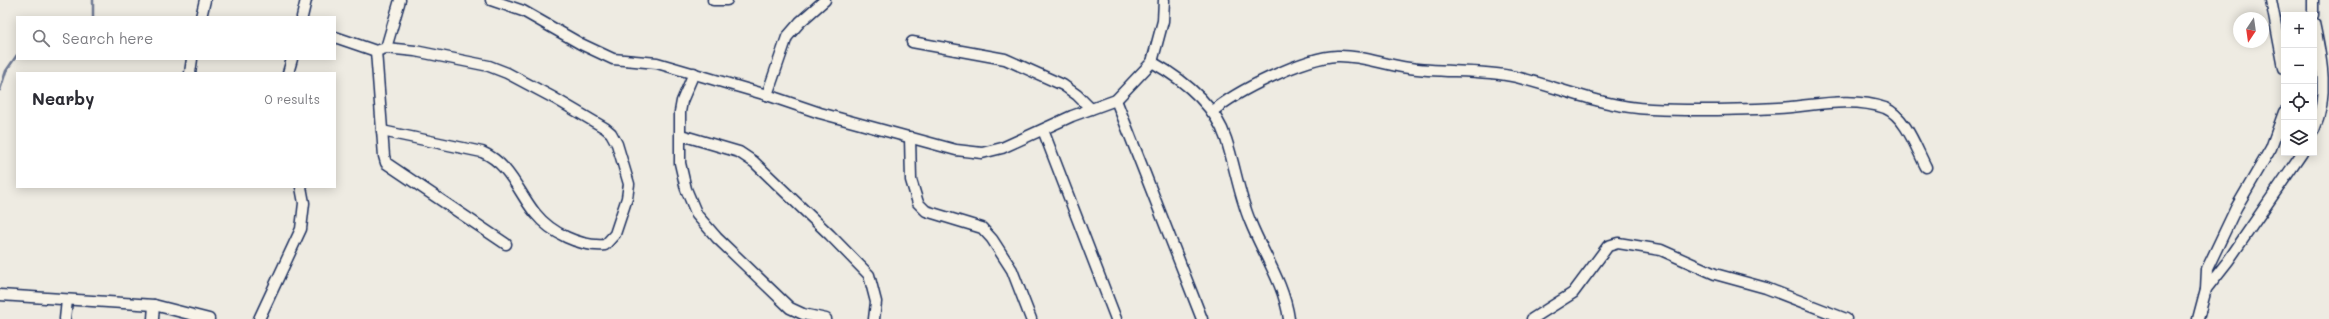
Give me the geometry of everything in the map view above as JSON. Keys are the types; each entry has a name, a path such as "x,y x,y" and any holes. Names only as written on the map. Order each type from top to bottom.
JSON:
{"street":[{"path":"201,16 205,0"},
{"path":"302,16 306,0"},
{"path":"400,0 381,49 382,131 386,163 506,244"},
{"path":"491,0 523,11 586,46 613,58 657,63 768,95 820,113 910,138 956,150 982,153 1002,148 1090,109 1116,100 1152,62 1163,21 1164,0"},
{"path":"713,0 727,0"},
{"path":"768,95 787,37 800,22 825,0"},
{"path":"2272,0 2281,51"},
{"path":"2313,0 2313,12"},
{"path":"336,37 381,49 415,51 489,66 507,73 595,120 611,134 617,144 629,184 627,198 615,234 605,245 576,241 561,235 536,214 512,176 493,157 482,152 382,131"},
{"path":"2317,41 2326,92 2322,115 2317,124"},
{"path":"912,42 1005,59 1063,85 1077,95 1090,109"},
{"path":"1212,112 1224,102 1291,69 1336,56 1360,57 1385,64 1412,68 1515,77 1584,98 1635,108 1674,110 1777,108 1843,103 1876,106 1885,108 1899,118 1926,167"},
{"path":"190,72 192,60"},
{"path":"288,72 292,60"},
{"path":"1152,62 1179,79 1212,112 1226,138 1248,216 1279,282 1289,319"},
{"path":"694,73 682,101 680,112 682,172 697,215 703,223 790,308 803,314 826,319"},
{"path":"1116,100 1202,319"},
{"path":"2198,319 2206,289 2206,269 2236,208 2271,148 2281,120"},
{"path":"1043,130 1116,319"},
{"path":"681,135 740,152 754,162 869,275 876,302 874,319"},
{"path":"910,138 911,180 918,203 926,211 982,228 992,239 1012,270 1031,319"},
{"path":"2206,289 2228,261 2300,156"},
{"path":"259,319 301,229 304,203 300,188"},
{"path":"1532,319 1573,293 1608,246 1618,243 1661,250 1715,274 1766,288 1846,319"},
{"path":"0,295 154,305 209,319"},
{"path":"65,319 67,300"},
{"path":"153,319 154,305"}],"waterway":[{"path":"93,0 93,16"},
{"path":"0,90 6,71 16,56"}]}
